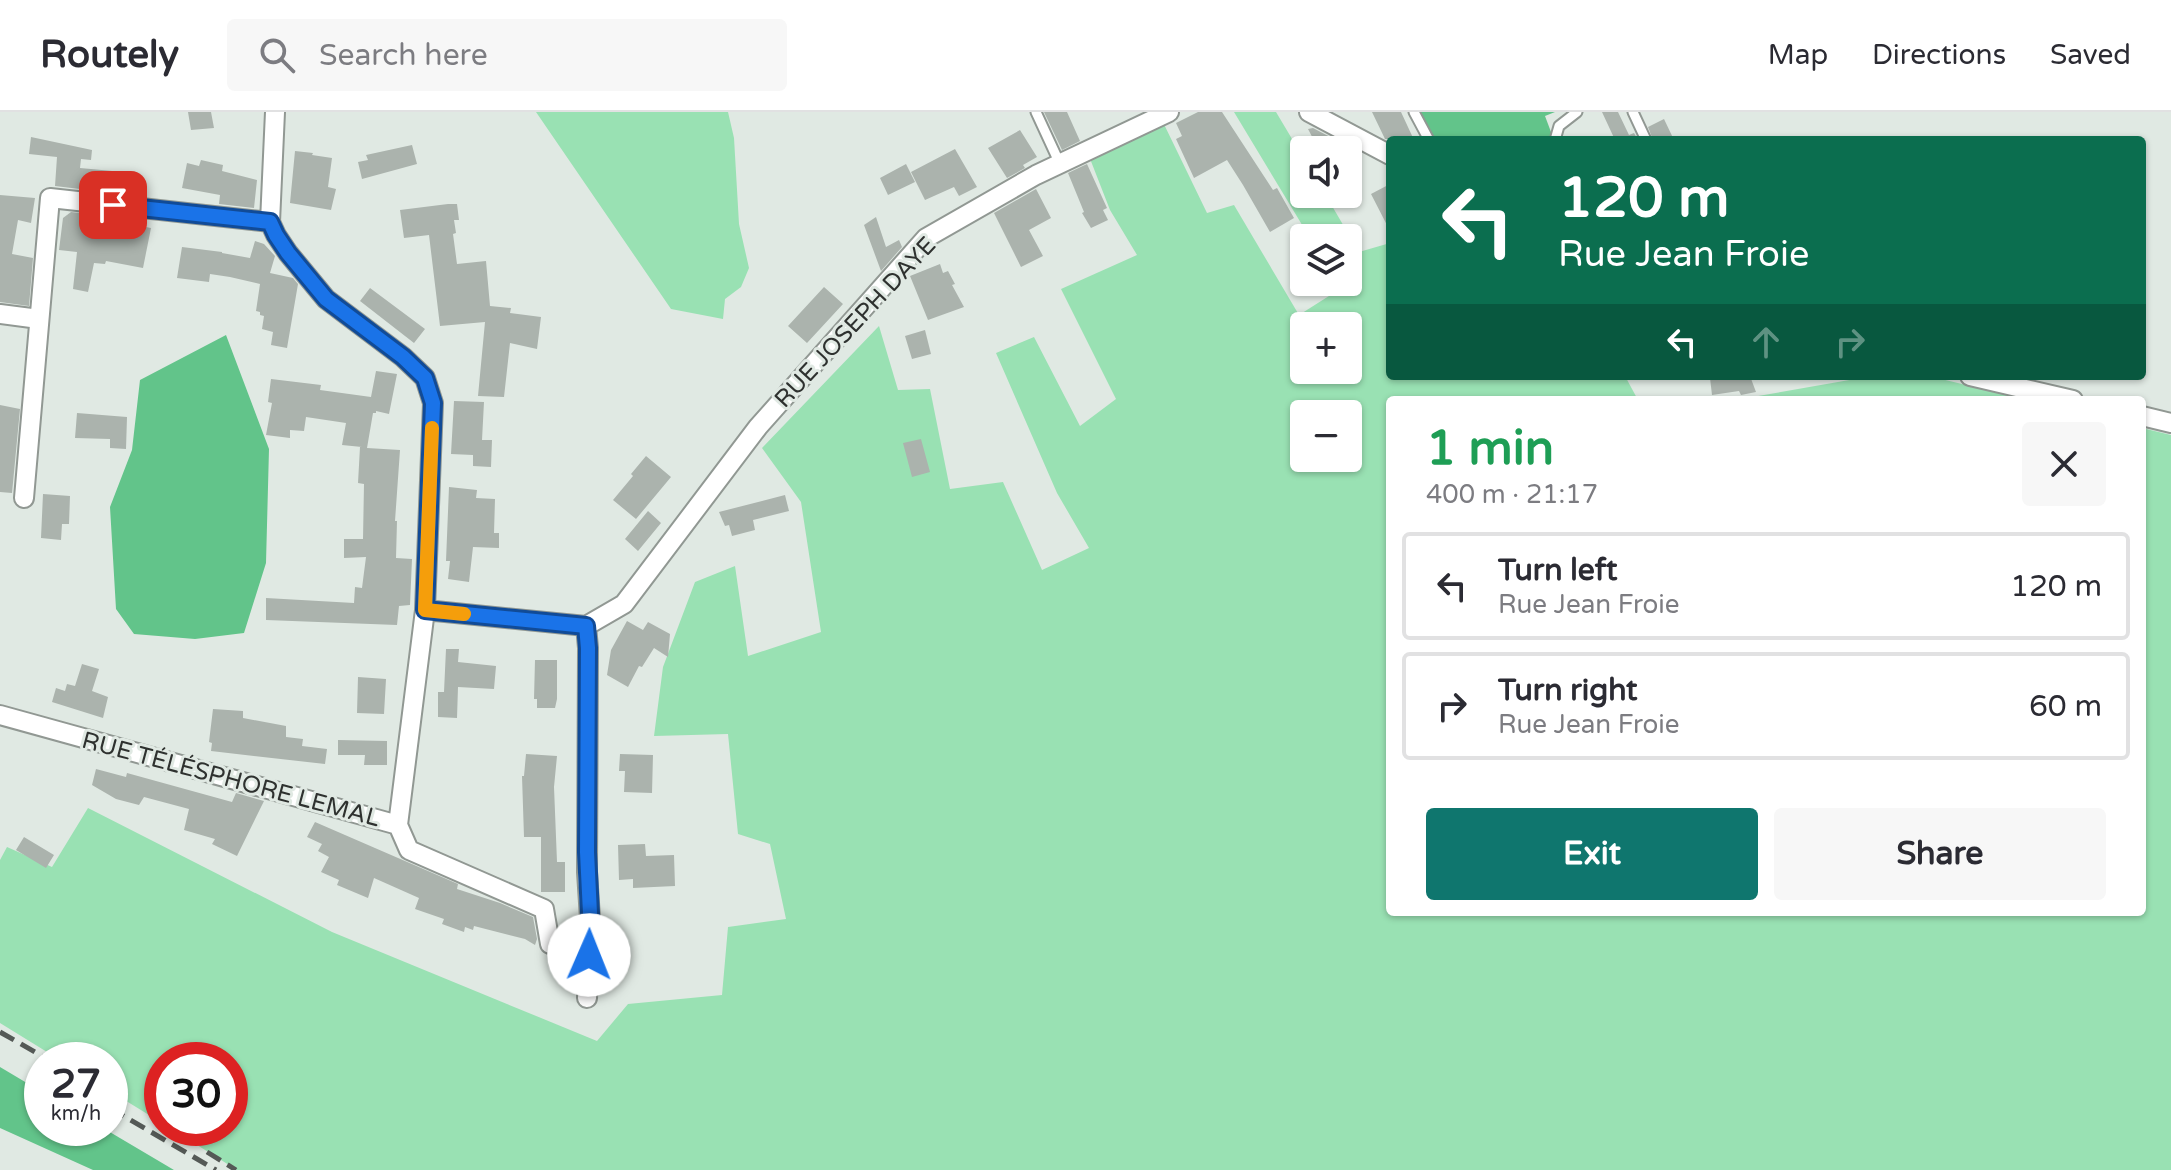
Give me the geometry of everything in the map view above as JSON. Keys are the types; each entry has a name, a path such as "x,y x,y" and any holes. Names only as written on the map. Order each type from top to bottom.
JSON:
{"street":[{"path":"275,112 270,222 276,235 326,299 403,357 425,378 433,403 425,610 398,825"},
{"name":"RUE JOSEPH DAYE","path":"586,626 624,604 758,427 926,238 1036,175 1169,112"},
{"path":"1309,112 1386,153"},
{"path":"24,498 50,198 270,222"},
{"path":"0,314 39,319"},
{"path":"1987,380 2056,396"},
{"path":"2146,417 2171,423"},
{"path":"425,610 586,626 587,872 591,934 587,998"},
{"name":"RUE TÉLÉSPHORE LEMAL","path":"0,715 398,825 409,850 544,909 550,944"}],"lane":[{"path":"1036,112 1060,164"},
{"path":"1414,112 1427,136"},
{"path":"1556,136 1559,126 1577,112"},
{"path":"1633,112 1644,136"}],"green space":[{"path":"536,112 728,112 734,138 739,224 749,268 741,287 725,299 723,319 671,309"},
{"path":"1234,112 1276,112 1290,136 1290,205"},
{"path":"1414,112 1555,112 1545,116 1552,136 1427,136"},
{"path":"1160,116 1207,213 1234,205 1297,312 1290,312 1290,384 1362,384 1362,312 1304,312 1329,296 1362,296 1362,251 1386,244 1386,380 1627,380 1636,396 1386,396 1386,916 2146,916 2146,429 2171,435 2171,1170 237,1170 199,1146 248,1146 248,1042 144,1042 144,1112 128,1102 128,1042 31,1042 0,1023 0,860 7,847 52,867 88,808 332,932 597,1041 628,1004 722,995 728,927 786,919 770,844 738,834 728,734 654,736 663,667 695,582 735,566 748,656 821,632 801,502 762,448 879,326 898,390 930,389 950,489 1003,482 1042,570 1089,548 1057,493 996,353 1034,337 1080,426 1116,399 1061,289 1137,255 1110,210 1087,151"},
{"path":"1292,208 1333,208 1343,224 1302,224"},
{"path":"226,335 269,449 266,563 244,633 195,639 134,634 116,609 110,507 132,450 140,380"},
{"path":"1849,380 1945,380 2011,396 1758,396"},
{"path":"0,1067 24,1081 24,1139 0,1128"},
{"path":"128,1143 174,1170 93,1170 40,1146 128,1146"}],"building":[{"path":"188,112 211,112 214,128 191,130"},
{"path":"1044,112 1067,112 1080,141 1062,150"},
{"path":"1198,112 1222,112 1273,190 1277,188 1294,218 1270,232 1227,160 1194,178 1176,139 1182,136 1176,123"},
{"path":"1372,112 1401,112 1412,136 1386,136 1385,139"},
{"path":"1602,112 1618,112 1629,135 1634,133 1636,136 1613,136"},
{"path":"1664,119 1672,136 1651,136 1648,127"},
{"path":"1313,128 1328,136 1312,136 1308,129"},
{"path":"1020,130 1037,157 1007,178 988,148"},
{"path":"31,137 92,150 91,160 81,159 80,168 123,172 122,189 113,188 113,193 55,186 57,157 29,154"},
{"path":"412,145 417,164 362,179 358,162 368,160 366,155"},
{"path":"955,149 977,187 959,196 954,187 925,200 911,172"},
{"path":"295,151 332,158 328,187 336,189 331,210 290,203"},
{"path":"201,160 223,165 222,171 257,180 254,208 219,204 220,195 182,188 187,163 199,166"},
{"path":"906,164 915,182 888,195 880,178"},
{"path":"1087,164 1107,208 1103,210 1108,220 1091,228 1082,213 1068,173"},
{"path":"1386,186 1386,223 1371,194"},
{"path":"1036,189 1051,218 1029,230 1043,256 1021,267 994,213"},
{"path":"0,195 35,198 31,223 18,220 12,254 33,258 29,306 0,302"},
{"path":"457,204 459,220 454,220 456,233 453,234 457,264 486,261 490,306 511,308 510,313 541,317 537,349 510,343 504,397 478,396 485,322 440,326 429,235 404,238 400,210"},
{"path":"71,212 110,217 110,220 151,228 143,268 106,261 105,264 94,263 88,292 73,289 77,252 59,250 63,218"},
{"path":"876,217 886,247 899,240 902,247 881,271 864,225"},
{"path":"255,241 264,244 275,256 270,273 293,278 298,284 287,348 271,345 273,332 262,329 264,316 256,311 260,284 210,274 209,282 177,278 182,247 250,258"},
{"path":"940,264 943,273 948,271 964,307 928,320 910,276"},
{"path":"824,287 843,304 807,343 788,326"},
{"path":"370,288 425,329 414,343 360,301"},
{"path":"925,330 931,354 912,359 905,336"},
{"path":"376,371 397,374 389,414 373,413 367,448 400,450 396,558 412,559 410,605 399,606 397,625 266,620 266,598 354,603 355,587 362,588 366,557 344,558 344,539 363,539 364,484 358,483 362,447 342,445 346,423 306,417 304,431 290,430 290,438 266,435 272,403 268,402 271,379 321,385 320,390 371,397"},
{"path":"1710,380 1752,380 1756,392 1741,395 1739,391 1712,395"},
{"path":"454,401 484,402 482,440 492,440 491,467 473,466 473,455 451,454"},
{"path":"0,405 20,409 12,493 0,492"},
{"path":"77,413 127,417 126,449 110,448 110,439 75,438"},
{"path":"921,439 930,472 912,477 903,443"},
{"path":"646,456 671,477 636,519 613,500"},
{"path":"449,487 477,490 476,498 495,499 494,533 499,533 499,548 473,547 469,582 448,579"},
{"path":"43,494 70,496 69,524 62,524 61,540 41,538"},
{"path":"785,495 789,511 753,520 755,530 732,536 729,525 725,526 719,512"},
{"path":"648,511 661,523 638,551 625,539"},
{"path":"627,621 643,630 648,622 670,634 668,657 654,648 642,667 639,666 628,687 607,675 611,650"},
{"path":"446,649 459,649 458,662 496,666 494,689 458,687 457,718 438,717 438,692 444,692"},
{"path":"535,660 557,660 555,708 537,708 537,699 534,699"},
{"path":"82,664 99,669 92,691 108,697 103,718 52,702 56,688 65,691 67,684 75,686"},
{"path":"358,677 386,679 384,714 357,713"},
{"path":"213,709 243,711 243,718 286,726 286,737 303,739 302,746 327,749 325,764 211,751 212,743 209,742"},
{"path":"338,740 387,741 387,765 364,765 365,755 338,755"},
{"path":"526,754 557,756 554,787 557,862 565,862 565,892 541,892 541,837 524,837 522,776"},
{"path":"620,754 653,755 652,793 624,792 625,771 619,771"},
{"path":"96,769 126,777 127,773 232,802 236,793 264,801 237,856 212,844 215,839 184,830 189,809 144,797 139,805 116,799 92,785"},
{"path":"315,822 458,884 457,889 533,917 537,939 535,945 525,939 474,926 473,930 465,927 464,932 442,924 444,919 415,909 419,898 374,878 368,898 337,885 339,880 321,872 329,857 318,851 322,844 307,837"},
{"path":"24,837 54,855 46,868 16,850"},
{"path":"645,844 646,856 674,855 675,886 633,888 633,879 619,880 618,845"},
{"path":"605,946 625,948 620,983 600,982"}],"railway":[{"path":"0,1032 24,1046"},
{"path":"128,1119 216,1170"},
{"path":"207,1152 236,1170"}],"slow traffic":[{"path":"432,428 425,610 464,614"}],"route":[{"path":"113,205 270,222 288,253 326,299 403,357 425,378 433,403 425,610 586,626 589,955"}]}
